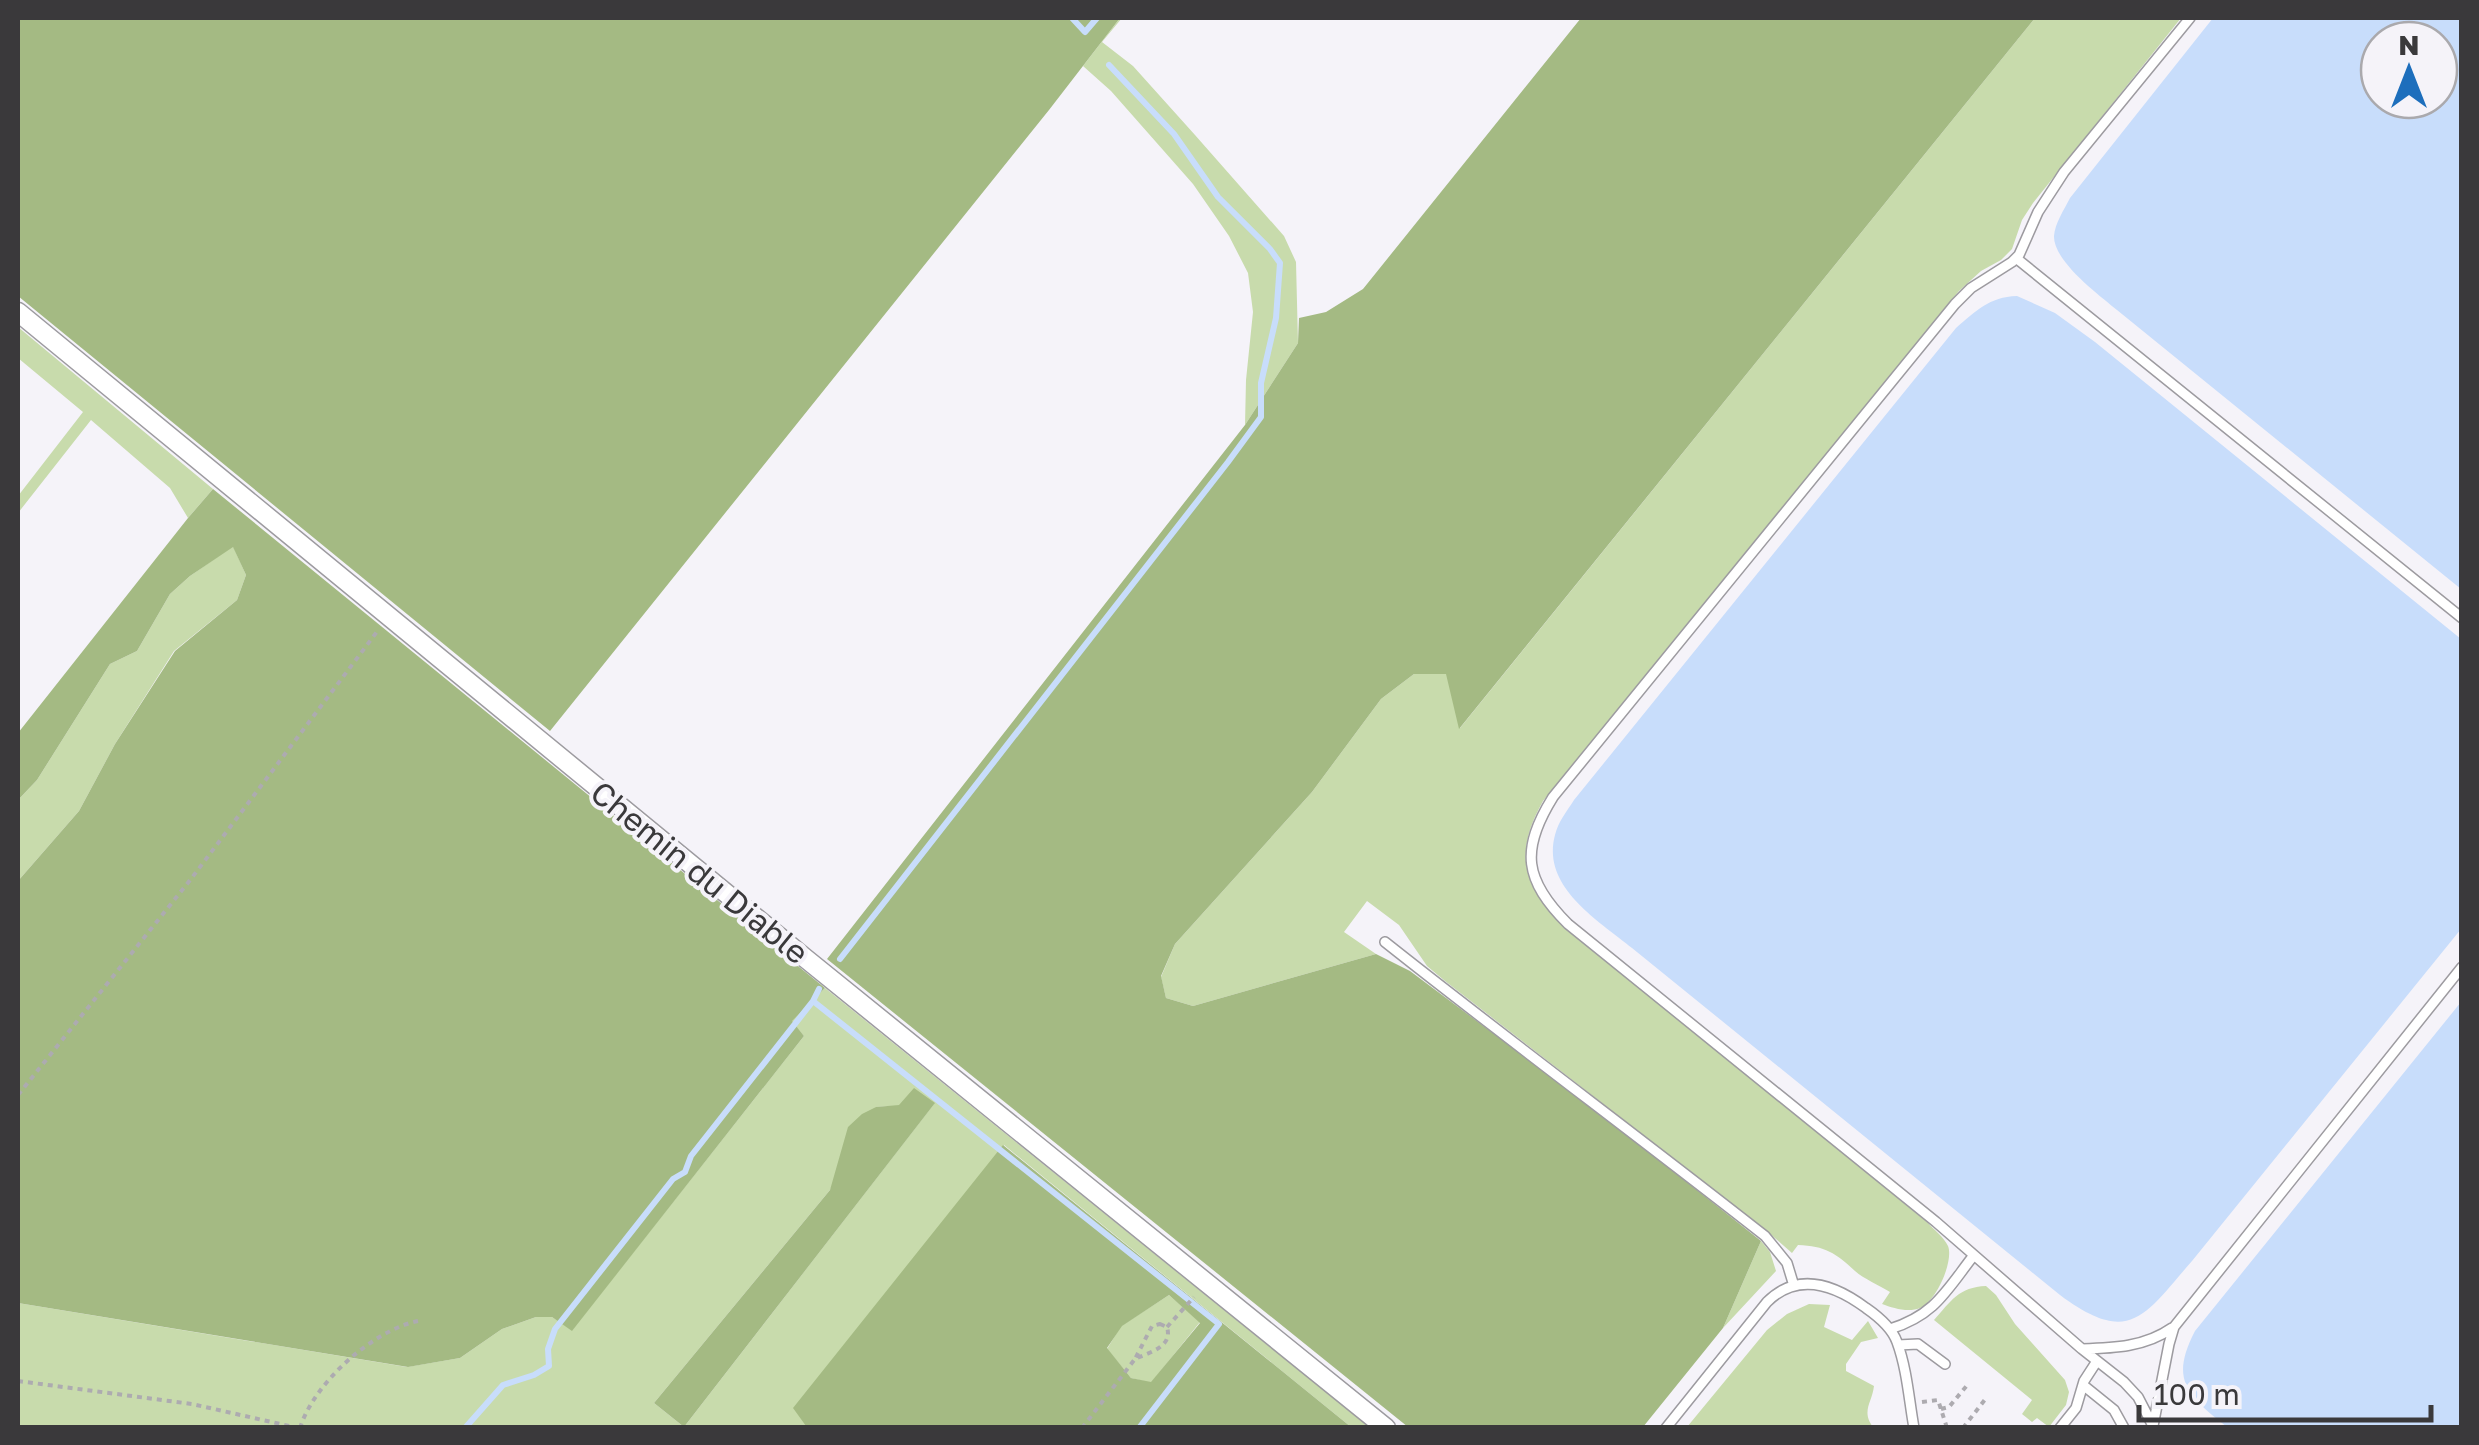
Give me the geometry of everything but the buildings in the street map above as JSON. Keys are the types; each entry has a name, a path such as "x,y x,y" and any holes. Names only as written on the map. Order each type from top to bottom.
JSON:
{"street":[{"name":"Chemin du Diable","path":"18,312 790,946 1386,1428"}],"lane":[{"path":"2152,1427 2138,1397 2124,1382 1936,1222 1568,924 1541,893 1533,876 1531,847 1539,820 1553,797 1955,304 2016,258 2038,212 2064,172 2190,18"},
{"path":"2016,258 2462,618"},
{"path":"1386,942 1765,1236 1787,1263 1794,1286"},
{"path":"2082,1349 2144,1343 2174,1327 2462,967"},
{"path":"1890,1329 1925,1315 1974,1256"},
{"path":"1666,1428 1778,1292 1794,1286 1822,1285 1851,1297 1890,1329 1898,1345 1914,1428"},
{"path":"2152,1427 2174,1327"},
{"path":"1898,1345 1918,1344 1945,1364"},
{"path":"2060,1428 2076,1408 2097,1361"},
{"path":"2083,1385 2114,1410 2124,1428"}],"path":[{"path":"18,1094 191,879 388,618"},
{"path":"1167,1327 1206,1281"},
{"path":"18,1381 192,1404 299,1428 305,1413 340,1368 392,1329 418,1320"},
{"path":"1082,1428 1135,1359 1152,1326 1167,1327 1168,1340 1162,1346 1135,1359"},
{"path":"1941,1409 1948,1407 1968,1383"},
{"path":"1963,1428 1987,1397"},
{"path":"1930,1401 1938,1400 1947,1428"}],"green space":[{"path":"18,18 1120,18 550,731 18,296"},
{"path":"1120,18 1102,42 1133,66 1195,135 1284,236 1296,262 1298,343 1245,425 1253,312 1248,273 1229,236 1193,184 1111,91 1083,66"},
{"path":"1581,18 2035,18 1459,729 1446,674 1414,674 1381,699 1312,792 1175,944 1161,976 1166,998 1193,1006 1376,954 1410,971 1609,1120 1761,1241 1723,1328 1643,1427 1408,1427 827,959 1245,425 1298,343 1299,318 1326,312 1363,289"},
{"path":"2035,18 2181,18 2033,203 2012,249 1959,291 1543,801 1526,852 1531,882 1538,896 1563,926 1941,1236 1948,1246 1948,1261 1932,1298 1915,1309 1891,1307 1882,1304 1890,1292 1830,1252 1798,1245 1792,1253 1445,981 1427,966 1399,925 1367,901 1344,932 1376,954 1193,1006 1166,998 1161,977 1175,944 1312,792 1381,699 1414,674 1447,674 1460,728"},
{"path":"18,327 213,489 188,518 170,488 91,420 18,513 18,496 83,412 18,358"},
{"path":"213,489 825,988 792,1021 804,1036 572,1331 552,1317 536,1317 502,1329 460,1358 408,1367 18,1303 18,881 79,811 115,744 175,651 237,600 246,575 233,547 170,594 137,651 110,664 37,780 18,800 18,733"},
{"path":"233,546 246,575 237,600 174,651 115,744 79,811 18,881 18,800 37,780 110,664 137,651 170,594"},
{"path":"825,988 1369,1427 1351,1427 1004,1145 805,1426 816,1427 684,1427 18,1427 18,1303 407,1367 460,1358 502,1329 536,1317 552,1317 572,1330 804,1036 791,1021","holes":["934,1104 684,1427 654,1403 830,1190 876,1107"]},
{"path":"914,1088 935,1103 684,1427 654,1403 830,1190 848,1127 876,1107 899,1105"},
{"path":"1003,1145 1351,1427 816,1428 806,1426 793,1408","holes":["1169,1295 1200,1323 1151,1382 1131,1378 1107,1348 1122,1326"]},
{"path":"1761,1241 1770,1252 1776,1271 1723,1328"},
{"path":"1986,1286 2065,1380 2069,1392 2066,1405 2049,1427 2022,1414 2032,1400 1934,1320 1962,1292"},
{"path":"1169,1295 1200,1322 1151,1383 1131,1378 1107,1349 1121,1326"},
{"path":"1809,1304 1830,1305 1824,1327 1852,1340 1868,1321 1878,1338 1861,1342 1846,1364 1846,1371 1874,1386 1868,1411 1873,1427 1687,1427 1767,1330 1787,1314"}],"water":[{"path":"2213,18 2461,18 2461,589 2078,277 2056,246 2058,221 2070,198"},
{"path":"2017,296 2055,313 2095,342 2461,639 2461,929 2161,1297 2148,1310 2120,1322 2084,1311 2060,1295 1604,926 1564,886 1553,854 1556,830 1574,800 1956,328 1991,302"},
{"path":"2461,1002 2461,1427 2227,1427 2193,1396 2183,1375 2187,1348 2195,1331"}],"waterway":[{"path":"1072,18 1085,32 1097,18"},
{"path":"840,959 1261,417 1261,383 1276,318 1280,263 1218,197 1174,134 1109,65"},
{"path":"465,1428 503,1385 549,1366 548,1349 555,1329 673,1179 685,1172 691,1156 819,989"},
{"path":"813,1001 1219,1324 1139,1428"}]}
